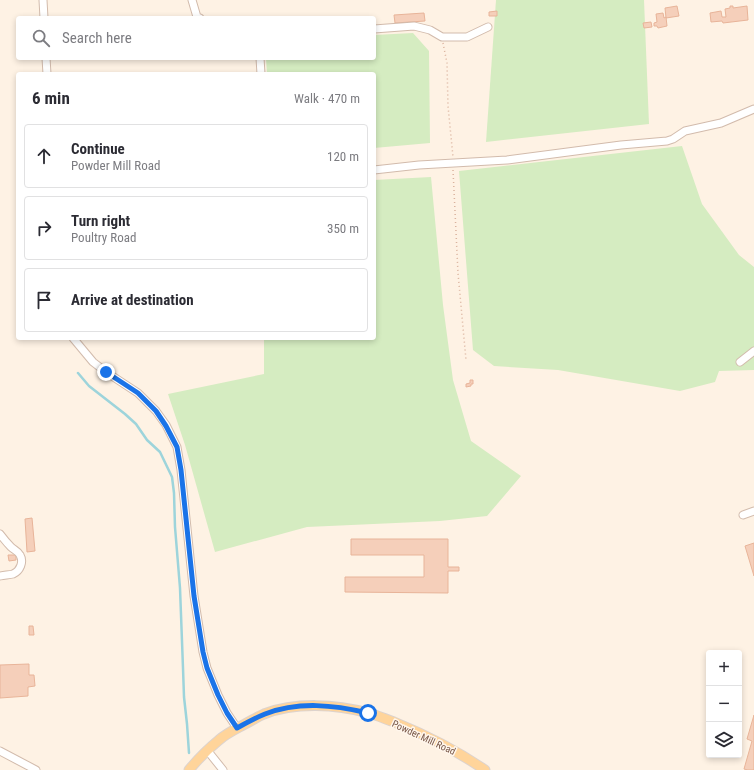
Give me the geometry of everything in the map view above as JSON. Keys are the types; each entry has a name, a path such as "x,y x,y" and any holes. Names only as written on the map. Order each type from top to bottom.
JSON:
{"main road":[{"name":"Powder Mill Road","path":"189,770 218,740 237,728 264,714 306,706 340,707 368,713 419,732 447,746 485,770"}],"street":[{"path":"43,0 44,16"},
{"path":"192,0 197,16"},
{"path":"376,29 414,26 430,30 442,37 467,37 488,27"},
{"path":"46,60 47,72"},
{"path":"260,60 261,72"},
{"path":"376,170 419,165 506,160 621,145 667,141 673,139 684,131 721,123 754,109"},
{"path":"75,340 93,362 138,393 156,411 177,447 181,470 194,596 203,652 207,668 218,695 237,728"},
{"path":"740,362 754,351"},
{"path":"743,515 754,511"},
{"path":"0,534 21,557 20,569 14,574 0,576"},
{"path":"207,750 223,770"},
{"path":"0,751 36,770"}],"path":[{"path":"442,37 447,63 448,106 453,163 458,273 466,360"}],"green space":[{"path":"496,0 644,0 649,124 486,142"},
{"path":"413,33 429,51 430,143 376,148 376,72 267,72 266,60 376,60 376,35"},
{"path":"682,146 702,204 739,255 754,267 754,370 719,371 715,382 680,391 558,370 494,366 473,350 459,171"},
{"path":"431,177 443,305 453,380 471,441 521,476 487,516 440,521 307,527 215,552 185,445 168,394 264,374 264,340 376,340 376,180"}],"building":[{"path":"677,6 679,16 666,18 665,8"},
{"path":"730,6 733,6 733,8 747,6 748,20 723,23 722,21 711,22 710,13 721,11 722,17 726,17 725,9 730,8"},
{"path":"497,11 497,16 489,16 489,12"},
{"path":"424,13 425,21 395,23 394,15"},
{"path":"663,13 664,18 666,17 667,26 658,28 657,26 654,26 654,23 657,22 656,14"},
{"path":"651,22 652,27 644,28 643,23"},
{"path":"470,380 473,380 473,384 466,387 466,384 470,383"},
{"path":"32,518 35,551 27,552 25,519"},
{"path":"351,539 448,539 448,567 459,567 459,571 448,571 448,593 345,592 345,577 424,577 424,555 351,555"},
{"path":"754,543 754,576 745,546"},
{"path":"8,555 16,555 16,560 9,561"},
{"path":"29,626 33,626 34,635 29,635"},
{"path":"29,664 29,675 34,675 35,686 28,687 28,696 0,698 0,665"},
{"path":"754,715 754,770 748,770 744,769 752,741 747,739"}],"waterway":[{"path":"78,373 89,386 136,424 147,440 160,452 172,477 180,588 184,697 189,753"}],"route":[{"path":"106,372 138,393 156,411 177,447 188,527 194,596 200,638 207,668 218,695 237,728 264,714 294,707 328,706 368,713"}]}
